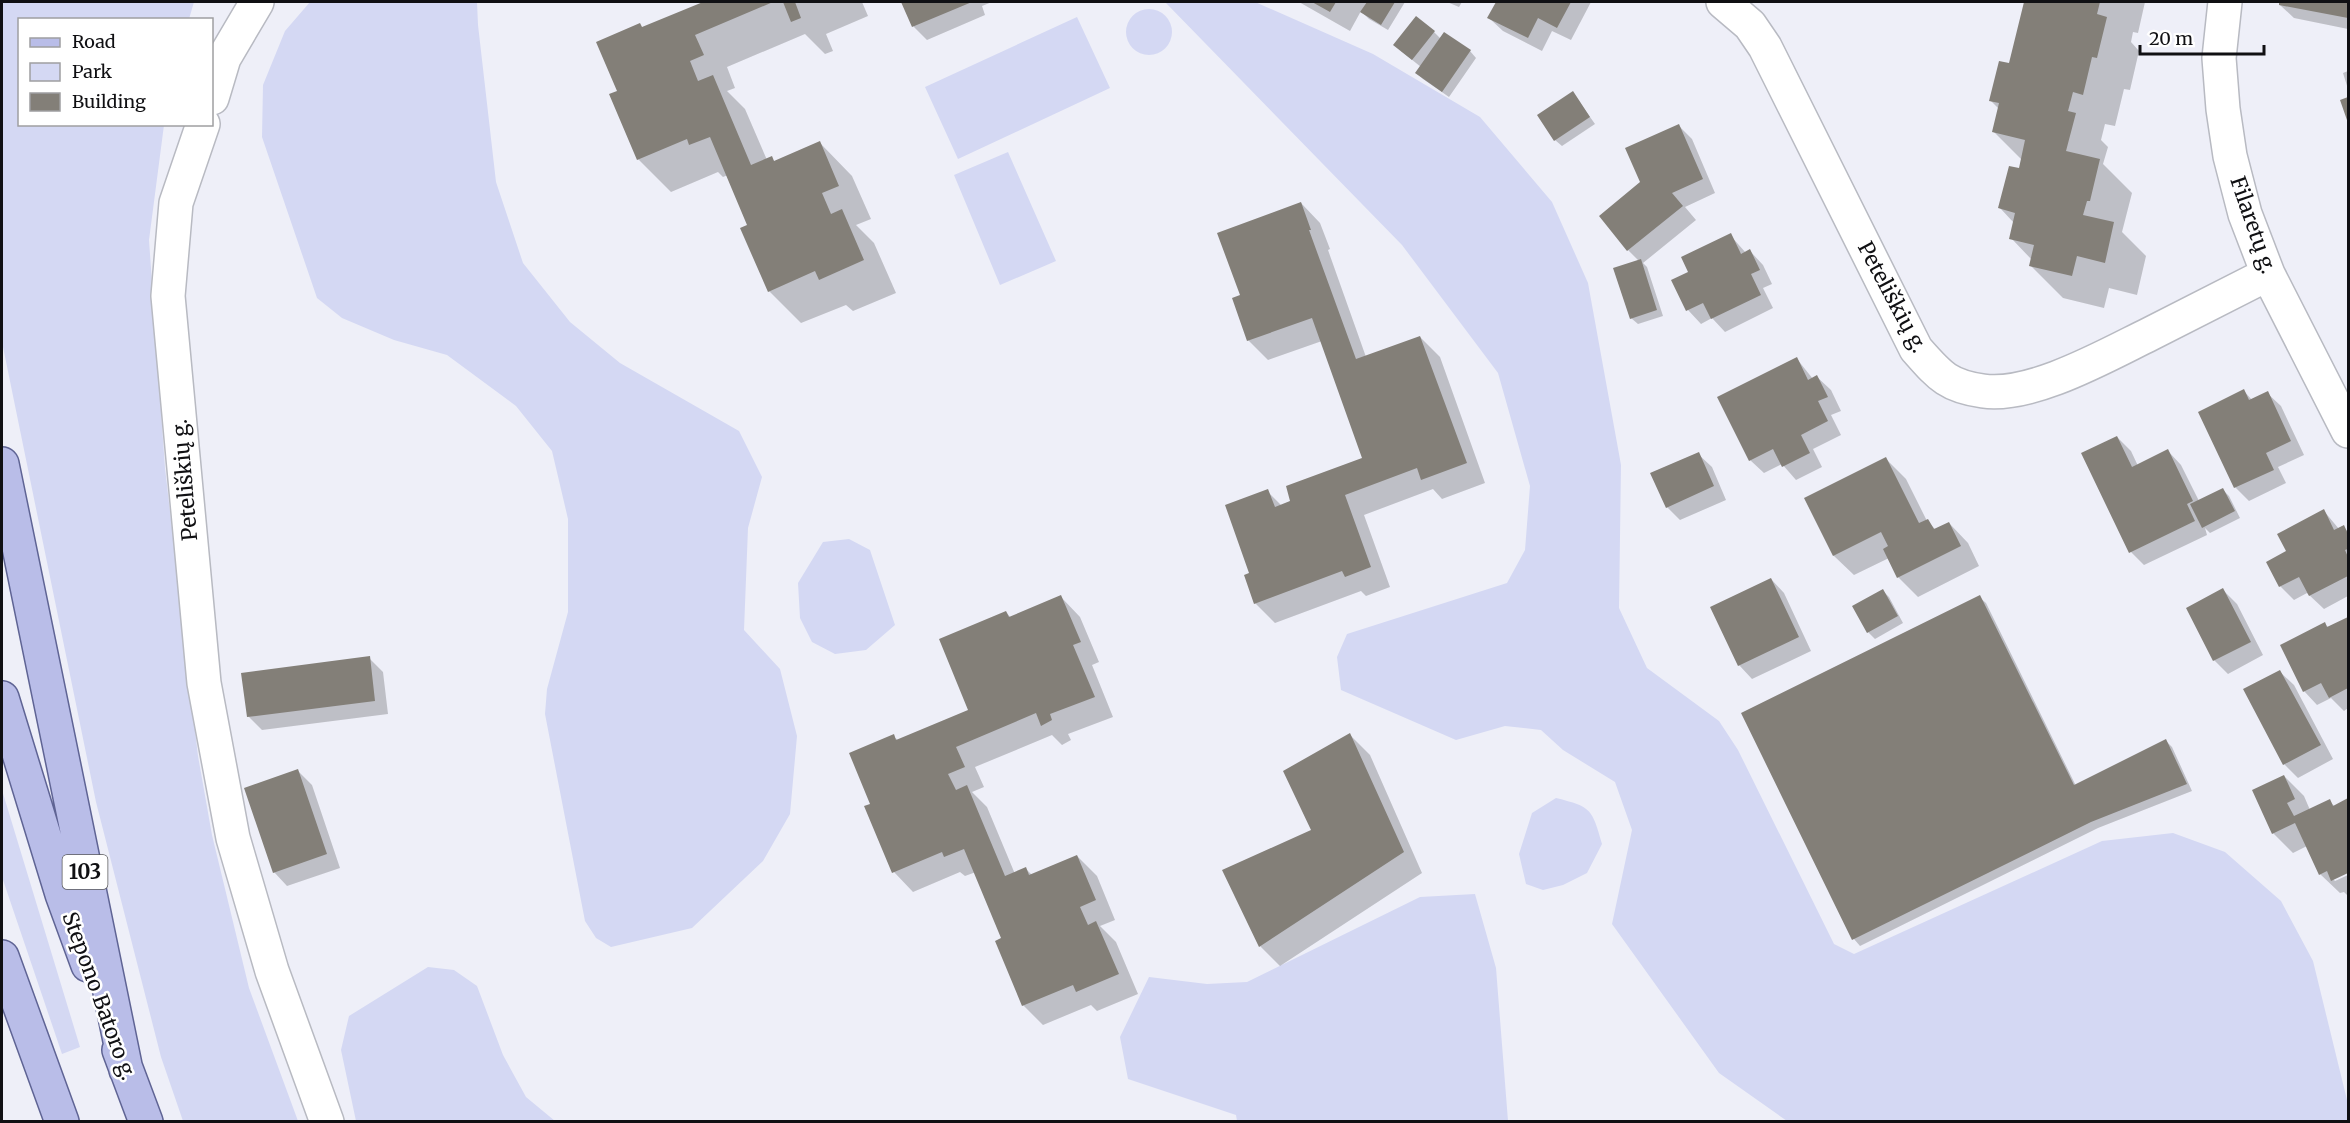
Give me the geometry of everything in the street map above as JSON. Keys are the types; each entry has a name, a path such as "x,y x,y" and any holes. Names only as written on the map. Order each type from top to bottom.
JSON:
{"main road":[{"name":"103","path":"2,464 126,1070"},
{"name":"Stepono Batoro g.","path":"2,698 62,894 146,1122"},
{"path":"2,957 62,1122"}],"street":[{"path":"213,95 224,58 257,2"},
{"name":"Peteliškių g.","path":"1723,2 1750,25 1765,47 1916,349 1940,376 1961,386 1986,391 2024,388 2078,370 2268,274"},
{"name":"Filaretų g.","path":"2225,2 2219,58 2230,156 2245,214 2268,274 2349,431"},
{"name":"Peteliškių g.","path":"202,126 176,203 168,296 204,683 233,838 272,971 327,1122"}],"green space":[{"path":"2,2 194,2 189,18 18,18 18,126 164,126 149,240 165,468 198,756 212,835 249,988 298,1121 183,1121 161,1057 96,802 2,342"},
{"path":"310,2 477,2 496,182 523,263 570,322 620,363 739,431 762,477 748,528 744,630 780,669 797,736 790,814 763,861 692,928 611,947 596,938 585,921 545,714 547,689 568,612 568,519 552,451 516,406 447,355 394,340 342,318 317,298 262,137 263,85 285,31"},
{"path":"1165,2 1255,2 1373,54 1480,117 1552,202 1588,283 1621,465 1619,608 1647,668 1719,721 1738,750 1834,944 1854,954 2102,841 2173,833 2225,852 2281,901 2313,961 2348,1104 2348,1121 1787,1121 1719,1073 1612,924 1632,830 1615,782 1563,750 1541,730 1505,726 1456,740 1341,690 1337,657 1347,634 1507,583 1525,550 1530,486 1498,373 1402,245"},
{"path":"1149,9 1165,16 1172,32 1165,48 1149,55 1133,48 1126,32 1133,16"},
{"path":"1077,17 1110,88 958,159 925,87"},
{"path":"1008,152 1056,261 1000,285 954,175"},
{"path":"849,539 870,550 895,625 866,650 835,654 812,642 800,618 798,583 823,542"},
{"path":"2,790 80,1047 62,1054 2,877"},
{"path":"1556,798 1577,804 1589,811 1596,823 1602,844 1587,873 1563,885 1543,890 1526,884 1519,854 1532,813"},
{"path":"1475,894 1496,968 1508,1121 1237,1121 1236,1115 1128,1079 1120,1037 1149,977 1207,984 1247,982 1420,897"},
{"path":"428,967 454,970 477,986 503,1055 526,1097 555,1121 356,1121 341,1050 349,1016"}],"building":[{"path":"703,2 773,2 695,35 704,55 690,61 698,81 713,75 751,165 772,156 774,161 820,141 839,186 822,193 831,214 842,209 864,260 819,280 815,271 768,292 740,228 747,225 710,137 689,145 687,139 637,160 609,94 617,91 596,42 640,23 642,27"},
{"path":"783,2 795,2 801,18 791,22"},
{"path":"901,2 972,2 912,27"},
{"path":"1312,2 1336,2 1330,12"},
{"path":"1367,2 1395,2 1381,25 1360,12"},
{"path":"1496,2 1571,2 1557,28 1538,18 1528,38 1487,18"},
{"path":"2024,2 2100,2 2097,14 2107,17 2097,58 2092,57 2083,95 2073,92 2068,111 2076,113 2066,151 2100,159 2090,201 2087,201 2083,215 2114,222 2105,263 2077,256 2072,276 2029,266 2034,245 2009,239 2015,213 1998,208 2009,166 2019,168 2025,140 1992,132 1999,103 1989,101 1999,61 2009,63"},
{"path":"2279,2 2348,2 2348,18 2279,5"},
{"path":"1416,16 1435,31 1412,60 1393,45"},
{"path":"1444,32 1471,50 1442,92 1415,73"},
{"path":"1573,91 1590,117 1554,141 1537,115"},
{"path":"2348,97 2348,123 2340,100"},
{"path":"1679,124 1703,179 1672,193 1683,206 1627,251 1599,216 1640,182 1625,148"},
{"path":"1301,202 1356,359 1420,336 1467,463 1421,480 1417,468 1345,495 1371,567 1345,577 1342,571 1254,604 1244,575 1249,573 1225,505 1268,489 1275,507 1290,501 1286,486 1362,458 1312,318 1247,341 1232,298 1240,295 1217,233"},
{"path":"1731,233 1741,254 1750,249 1760,270 1751,274 1761,295 1711,319 1703,303 1686,311 1671,280 1688,272 1681,257"},
{"path":"1641,259 1657,310 1630,319 1613,268"},
{"path":"1797,357 1808,380 1817,375 1828,397 1818,401 1828,421 1801,435 1810,453 1782,467 1773,449 1749,461 1717,397"},
{"path":"2244,389 2249,400 2268,391 2291,441 2266,453 2274,470 2234,488 2198,412"},
{"path":"2117,436 2132,467 2168,449 2193,501 2187,504 2195,521 2129,553 2081,453"},
{"path":"1699,452 1714,486 1666,508 1650,473"},
{"path":"1886,457 1919,523 1928,519 1934,529 1949,522 1961,546 1897,578 1883,549 1888,546 1881,532 1833,556 1804,498"},
{"path":"2223,488 2235,511 2202,528 2190,504"},
{"path":"2324,509 2334,530 2344,525 2348,534 2348,549 2345,550 2348,557 2348,576 2309,596 2299,577 2279,587 2266,562 2286,551 2277,534"},
{"path":"1771,578 1799,637 1738,666 1710,607"},
{"path":"2223,588 2251,642 2213,661 2186,608"},
{"path":"1883,589 1898,616 1867,633 1852,606"},
{"path":"1061,595 1081,642 1073,645 1095,697 1050,714 1052,720 1041,726 1036,713 956,747 965,767 948,774 956,790 967,785 1005,876 1026,867 1029,875 1077,855 1096,900 1080,907 1088,925 1096,921 1119,974 1076,992 1073,985 1022,1006 995,941 1001,938 964,849 944,857 942,852 892,873 864,806 870,804 849,753 894,734 896,740 968,710 939,639 1006,611 1009,617"},
{"path":"1980,595 2074,785 2166,739 2187,784 2091,822 1852,940 1741,713"},
{"path":"2348,617 2348,688 2329,698 2321,683 2303,692 2280,645 2325,622 2327,627"},
{"path":"370,656 375,701 247,717 241,673"},
{"path":"2280,670 2321,745 2283,765 2243,689"},
{"path":"1350,733 1404,852 1259,947 1222,870 1311,830 1283,771"},
{"path":"298,769 327,854 273,873 244,788"},
{"path":"2284,775 2295,799 2287,803 2294,816 2330,799 2333,806 2348,798 2348,873 2331,881 2327,871 2319,875 2295,823 2272,834 2252,790"}]}
